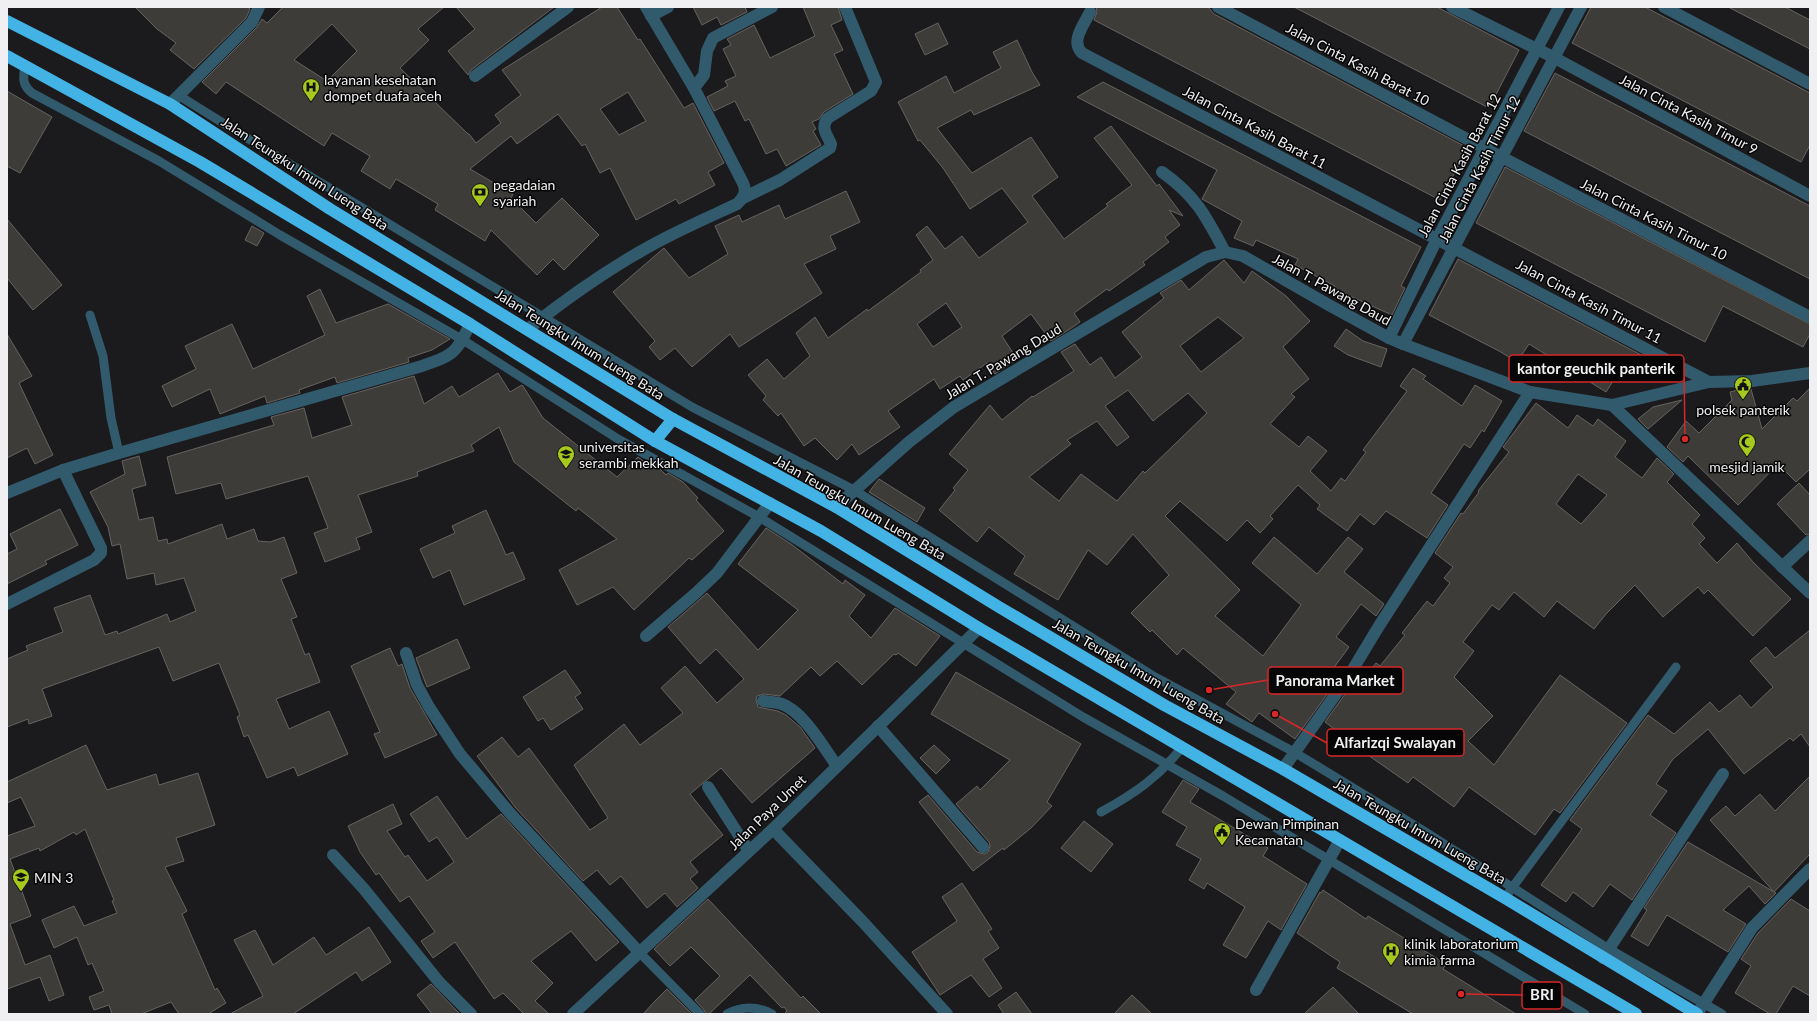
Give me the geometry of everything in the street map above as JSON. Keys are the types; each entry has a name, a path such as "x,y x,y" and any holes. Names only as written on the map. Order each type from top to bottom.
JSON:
{"highway":[{"name":"Jalan Teungku Imum Lueng Bata","path":"8,20 170,104 330,209 673,419 836,507 998,607 1164,705 1283,769 1504,898 1606,953 1697,1014"},
{"path":"7,56 200,162 470,324 655,441 821,531 979,628 1636,1014"},
{"path":"655,441 673,419"}],"street":[{"path":"170,104 252,22 259,7"},
{"path":"475,76 568,7"},
{"path":"528,330 562,302 606,272 652,245 737,204 742,198 745,188 743,183 694,88 648,12 668,7"},
{"path":"694,88 704,75 707,51 713,38 772,7"},
{"path":"742,198 780,180 830,148 831,144 824,128 824,122 871,91 876,82 845,7"},
{"name":"Jalan Cinta Kasih Barat 10","path":"1218,7 1484,148"},
{"name":"Jalan Cinta Kasih Timur 9","path":"1452,7 1553,57 1810,196"},
{"name":"Jalan Cinta Kasih Barat 12","path":"1389,338 1437,239 1559,7"},
{"name":"Jalan Cinta Kasih Timur 12","path":"1403,344 1503,157 1553,57 1581,7"},
{"path":"1664,7 1810,84"},
{"name":"Jalan Cinta Kasih Barat 11","path":"1090,12 1076,40 1078,49 1082,53 1437,239 1455,247"},
{"name":"Jalan Cinta Kasih Timur 10","path":"1484,148 1810,316"},
{"path":"1162,172 1180,185 1202,209 1225,252"},
{"name":"Jalan Cinta Kasih Timur 11","path":"1455,247 1709,382"},
{"name":"Jalan T. Pawang Daud","path":"836,507 909,442 954,407 1206,257 1225,252 1243,256 1389,338 1403,344 1530,392 1612,406"},
{"path":"7,493 63,470 422,366 452,354 460,346 470,324"},
{"path":"1612,406 1709,382 1752,381 1810,373"},
{"path":"1283,769 1350,674 1379,626 1530,392"},
{"path":"1612,406 1810,593"},
{"path":"7,604 94,560 101,553 101,548 63,470"},
{"path":"646,636 696,593 717,572 770,503"},
{"path":"1782,567 1810,541"},
{"name":"Jalan Paya Umet","path":"573,1014 773,829 979,628"},
{"path":"406,653 417,685 429,707 460,754 509,812 640,953"},
{"path":"763,701 782,704 796,714 806,724 837,766"},
{"path":"878,726 983,847"},
{"path":"1606,953 1723,774"},
{"path":"708,787 749,851"},
{"path":"773,829 863,922 947,1014"},
{"path":"1256,990 1340,840"},
{"path":"333,855 364,888 439,982 471,1014"},
{"path":"1697,1014 1752,928 1810,869"}],"lane":[{"path":"25,65 23,80 27,89 32,94 158,161 293,242 463,340 618,439 759,517 885,596 964,642 1083,717 1330,859 1585,1014"},
{"path":"178,95 255,144 692,407 854,490 1154,677 1294,752 1424,831 1512,888 1606,953 1704,1003 1722,1014"},
{"path":"90,316 103,356 111,418 119,453"},
{"path":"1504,898 1676,667"},
{"path":"1101,812 1144,786 1168,765 1182,747"},
{"path":"640,953 700,1014"},
{"path":"727,1014 738,1009 746,1008 765,1010 772,1014"}],"building":[{"path":"135,7 247,7 250,9 246,18 194,69 170,50 176,43 157,29"},
{"path":"283,7 444,7 418,29 429,40 400,68 469,134 476,143 501,123 495,115 521,95 502,70 602,7 617,7 638,40 640,39 684,108 693,103 724,163 708,172 715,185 679,204 676,199 636,220 610,168 600,173 585,144 582,146 558,114 517,144 511,136 470,169 513,194 511,198 536,223 562,198 599,235 564,270 553,259 537,275 491,230 485,241 435,210 438,204 396,179 390,189 361,171 370,156 332,133 324,146 226,82 216,94 202,82 257,27 262,19 267,23","holes":["332,24 357,51 327,81 294,60","628,92 646,121 619,135 600,109"]},
{"path":"456,7 554,7 471,70 468,75 448,51 475,29"},
{"path":"693,7 745,7 747,12 721,25 717,17 702,25"},
{"path":"803,7 838,7 842,20 831,25 843,50 834,54 853,94 824,112 819,119 812,122 816,129 813,131 821,145 786,166 777,149 766,154 749,119 745,121 735,101 714,111 707,97 728,86 725,81 736,76 723,49 731,45 727,39 754,25 770,58 815,36"},
{"path":"1096,7 1208,7 1214,14 1468,148 1440,200 1094,20 1097,12"},
{"path":"1294,7 1437,7 1519,50 1489,108"},
{"path":"1591,7 1645,7 1810,93 1810,145 1801,162 1572,43"},
{"path":"1728,7 1785,7 1810,20 1810,49"},
{"path":"938,23 948,44 925,55 915,34"},
{"path":"1017,40 1032,72 1040,85 974,115 971,110 937,128 972,173 1031,137 1058,177 1032,196 1064,239 1108,206 1106,204 1132,185 1094,138 1111,126 1157,186 1159,184 1183,216 1169,210 1180,225 1165,237 1169,242 1143,262 1145,265 1109,291 1107,289 1074,313 1080,322 1051,341 1031,314 1002,336 1017,359 995,374 987,363 963,380 960,376 940,389 934,379 888,411 900,427 859,455 852,444 837,460 815,438 804,446 781,413 778,416 763,400 766,396 748,375 767,359 784,379 810,356 796,333 815,317 828,338 921,272 920,270 933,260 916,235 927,226 945,249 962,236 979,258 1028,222 1002,188 970,209 943,168 920,140 918,141 898,102 946,76 954,93 1001,68 993,52","holes":["946,303 962,327 933,347 917,324"]},
{"path":"1555,73 1810,206 1810,279 1524,131"},
{"path":"1103,82 1421,247 1401,286 1405,288 1392,315 1334,289 1335,286 1295,265 1298,259 1256,240 1253,246 1234,238 1242,221 1202,199 1217,170 1077,97"},
{"path":"7,91 52,117 20,173 7,166"},
{"path":"1505,167 1810,324 1810,334 1803,347 1723,306 1705,342 1476,223"},
{"path":"846,191 860,222 830,236 836,249 804,264 822,293 739,347 730,334 692,367 675,348 660,360 649,347 655,341 613,292 664,248 689,278 728,254 715,226 739,215 742,222 779,205 785,219"},
{"path":"7,219 62,285 33,310 7,278"},
{"path":"252,226 264,233 257,246 245,240"},
{"path":"1458,259 1647,358 1636,378 1620,370 1606,392 1529,344 1517,362 1499,351 1429,315"},
{"path":"1224,260 1244,283 1252,271 1286,296 1310,321 1283,347 1309,379 1291,394 1295,397 1270,424 1299,447 1308,436 1327,451 1310,471 1331,491 1341,478 1345,481 1366,452 1363,450 1407,391 1400,386 1413,368 1426,376 1423,379 1462,406 1475,385 1502,401 1484,432 1482,430 1470,448 1464,444 1431,493 1448,505 1427,538 1386,511 1374,525 1360,514 1347,531 1317,509 1320,505 1298,485 1270,516 1273,519 1260,533 1247,520 1227,541 1180,501 1165,516 1240,590 1215,616 1263,656 1301,605 1252,563 1274,537 1317,574 1348,537 1363,549 1344,572 1384,604 1376,616 1361,604 1336,637 1349,647 1330,673 1338,679 1295,739 1259,713 1252,722 1226,704 1236,692 1183,648 1177,655 1152,630 1150,632 1131,613 1169,575 1133,534 1107,565 1088,550 1058,600 1014,574 1025,556 989,527 977,542 939,510 955,490 953,488 968,470 949,454 990,405 1002,420 1032,396 1033,397 1074,371 1061,352 1075,344 1090,365 1101,357 1115,378 1142,357 1122,332 1164,298 1160,293 1181,280 1189,290","holes":["1218,317 1244,338 1201,372 1180,346","1128,390 1153,421 1188,393 1207,413 1145,473 1143,471 1117,501 1081,474 1059,501 1029,477 1071,444 1067,440 1097,421 1117,446 1129,437 1105,406"]},
{"path":"320,289 336,323 388,304 450,339 432,350 408,358 409,362 337,383 335,377 299,390 300,393 267,403 265,396 220,414 210,389 172,407 162,386 196,369 185,346 232,324 253,369 325,335 307,296"},
{"path":"1346,329 1363,341 1387,349 1381,367 1348,355 1334,346"},
{"path":"7,334 32,376 19,383 53,455 35,464 27,448 7,458"},
{"path":"498,373 510,392 522,385 543,418 617,477 638,457 647,464 648,463 659,468 666,475 668,473 683,482 698,498 696,500 724,531 692,560 689,558 634,610 613,587 577,605 559,570 617,539 578,508 576,511 514,462 499,427 471,445 474,451 417,472 418,476 358,495 372,532 356,538 360,549 325,562 314,533 328,528 308,476 226,499 221,483 176,494 167,457 274,425 271,417 304,408 312,438 352,425 342,397 414,376 424,404 452,386 459,397"},
{"path":"1810,388 1810,469 1796,482 1778,464 1738,505 1688,456 1683,462 1667,447 1686,421 1699,433 1732,400 1730,392 1742,389 1751,389 1762,429 1793,398 1797,401"},
{"path":"1682,400 1648,429 1638,419 1653,407"},
{"path":"1536,403 1568,428 1577,415 1593,426 1598,419 1626,441 1615,457 1642,478 1657,458 1674,474 1667,482 1700,515 1692,524 1705,538 1699,544 1717,563 1737,543 1753,562 1791,599 1753,636 1708,590 1704,594 1698,587 1663,617 1635,585 1606,614 1594,629 1557,601 1544,617 1514,592 1499,610 1492,605 1463,642 1474,651 1454,677 1493,716 1468,741 1494,765 1560,675 1627,723 1560,813 1554,809 1535,835 1469,787 1454,807 1413,777 1408,783 1365,753 1362,756 1338,737 1341,734 1325,722 1350,687 1354,691 1376,663 1380,666 1405,635 1402,633 1427,601 1433,606 1450,583 1444,578 1453,567 1435,553 1461,513 1463,514 1479,492 1478,491 1509,452 1503,447","holes":["1578,474 1607,495 1581,524 1556,504"]},
{"path":"139,456 146,485 132,489 139,520 153,517 158,541 167,539 168,544 222,524 227,539 254,529 258,541 270,542 284,537 297,573 281,579 297,617 291,619 305,655 309,653 320,682 276,699 289,729 329,711 348,754 298,776 294,767 267,778 248,735 244,737 237,717 240,715 219,663 173,681 159,647 42,689 52,716 29,724 28,719 7,727 7,659 28,650 26,646 63,632 54,608 90,595 105,635 117,631 118,634 167,614 170,622 196,611 184,578 156,585 154,573 127,579 120,544 112,546 108,527 90,492 125,474 122,461"},
{"path":"879,479 925,508 917,522 869,492"},
{"path":"1799,483 1810,495 1810,534 1806,535 1777,504"},
{"path":"60,509 78,545 45,561 47,564 7,584 7,554 17,549 10,534"},
{"path":"486,510 506,555 513,552 525,579 464,605 450,570 433,578 420,549 455,533 452,526"},
{"path":"766,528 791,544 843,584 845,580 865,595 849,616 871,638 895,608 940,636 916,666 898,653 896,655 894,654 862,685 837,661 820,676 811,667 780,696 764,694 757,696 756,700 758,707 778,711 786,715 800,727 815,748 752,803 721,768 690,794 723,835 690,862 698,872 690,879 698,888 677,907 665,893 647,908 621,876 610,885 597,870 583,881 515,807 477,756 502,737 518,757 529,748 590,830 608,818 574,765 624,724 640,745 683,713 661,688 685,666 717,703 744,679 716,649 700,664 668,627 707,593 758,650 798,610 738,564"},
{"path":"1810,630 1810,747 1801,734 1793,741 1790,738 1744,774 1708,729 1673,759 1656,784 1667,791 1650,815 1676,833 1632,900 1610,884 1593,907 1573,892 1566,902 1541,885 1582,829 1570,820 1648,715 1674,734 1710,702 1719,712 1740,695 1751,708 1773,687 1750,661 1766,647 1775,658"},
{"path":"457,639 470,668 427,687 416,658"},
{"path":"390,648 398,666 402,664 410,688 437,735 385,758 374,734 380,732 351,666"},
{"path":"565,670 581,693 575,697 583,709 551,730 543,718 538,721 523,697"},
{"path":"956,672 1081,744 1047,802 1052,806 1031,828 1004,850 1003,848 973,871 919,802 928,795 977,852 984,854 988,852 990,846 989,842 956,804 977,786 980,790 1010,760 931,714"},
{"path":"86,745 107,790 156,774 159,785 198,773 215,825 176,838 184,861 165,867 187,911 182,914 215,990 217,988 226,1003 208,1014 179,1014 171,1002 141,1014 112,1014 109,1005 94,1010 89,997 104,991 92,963 88,965 77,937 54,948 42,920 74,906 84,926 117,913 112,901 114,900 85,829 76,835 74,832 40,851 39,848 10,859 31,916 10,924 25,965 50,955 64,995 49,1001 40,977 7,989 7,836 35,826 21,797 7,803 7,782"},
{"path":"934,745 950,760 936,774 920,758"},
{"path":"1810,776 1810,854 1774,892 1710,820 1726,806 1735,816 1760,794 1775,811"},
{"path":"1183,780 1199,789 1190,802 1268,848 1263,856 1307,884 1281,930 1268,921 1246,958 1223,945 1245,907 1207,883 1204,889 1189,880 1201,859 1176,845 1187,827 1162,812"},
{"path":"437,796 467,839 501,814 619,942 596,961 571,931 531,961 553,983 535,1001 549,1014 524,1014 503,993 494,999 455,942 433,958 421,941 435,932 409,896 400,902 379,873 376,875 360,852 348,826 393,804 402,824 387,831 405,857 408,855 427,881 454,862 437,837 429,842 410,814"},
{"path":"1084,821 1113,844 1091,872 1061,848"},
{"path":"1688,842 1776,893 1765,904 1749,886 1723,910 1746,924 1728,952 1667,915 1648,946 1631,936 1647,910 1644,908"},
{"path":"962,883 992,929 988,931 999,948 983,959 1002,988 989,997 971,975 940,995 912,952 957,921 942,897"},
{"path":"1323,890 1366,919 1368,916 1446,964 1443,969 1516,1014 1413,1014 1337,968 1340,962 1297,933 1320,892 1321,893"},
{"path":"708,899 801,998 803,996 821,1014 784,1014 787,1011 784,1007 782,1008 750,975 709,1014 706,1014 695,1000 720,976 691,947 670,966 654,949"},
{"path":"1791,899 1810,911 1810,996 1793,986 1776,1014 1770,1014 1735,993 1751,966 1741,959 1758,933"},
{"path":"369,927 391,962 362,981 356,972 293,1014 230,1014 263,996 234,940 255,930 273,965 314,937 326,955"},
{"path":"431,984 460,1014 432,1014 417,995"},
{"path":"1333,987 1359,1014 1304,1014"},
{"path":"667,989 692,1014 643,1014"},
{"path":"1016,992 1032,1014 1004,1014 998,1005"},
{"path":"1132,995 1152,1014 1114,1014"}],"place":[{"name":"layanan kesehatan dompet duafa aceh","path":"311,102"},
{"name":"pegadaian syariah","path":"480,207"},
{"name":"polsek panterik","path":"1743,400"},
{"name":"kantor geuchik panterik","path":"1685,439"},
{"name":"mesjid jamik","path":"1747,457"},
{"name":"universitas serambi mekkah","path":"566,469"},
{"name":"Panorama Market","path":"1209,690"},
{"name":"Alfarizqi Swalayan","path":"1275,714"},
{"name":"Dewan Pimpinan Kecamatan","path":"1222,846"},
{"name":"MIN 3","path":"21,892"},
{"name":"klinik laboratorium kimia farma","path":"1391,966"},
{"name":"BRI","path":"1461,994"}]}
